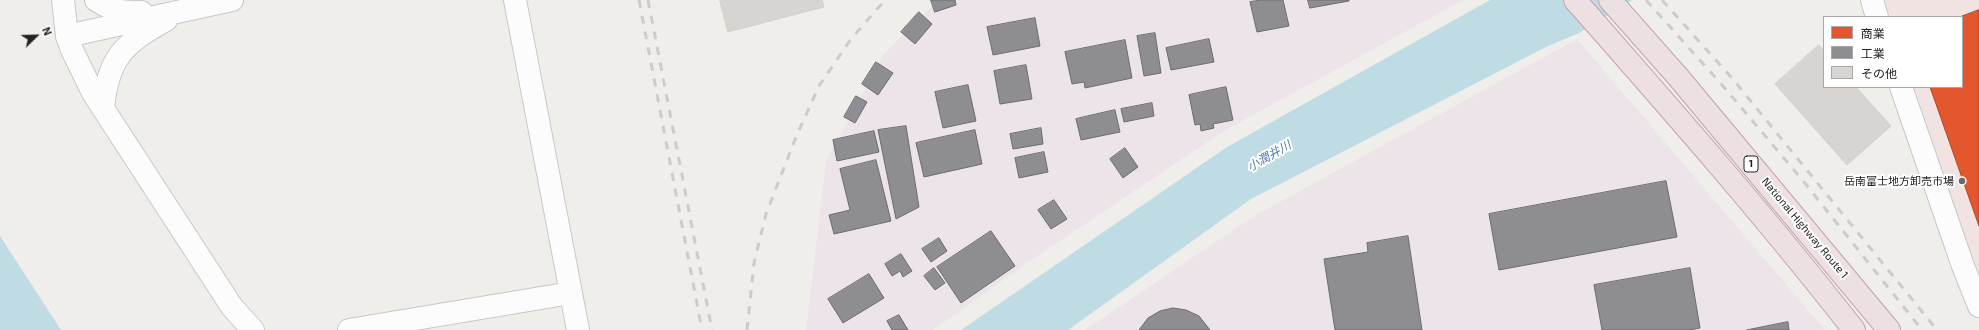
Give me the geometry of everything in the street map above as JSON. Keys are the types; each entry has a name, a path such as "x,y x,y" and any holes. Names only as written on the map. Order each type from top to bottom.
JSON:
{"highway":[{"name":"1","path":"1575,0 1655,91 1816,282 1854,330"},
{"name":"National Highway Route 1","path":"1610,0 1679,78 1889,330"}],"street":[{"path":"63,0 67,36 78,65 103,108 232,307 253,330"},
{"path":"96,0 113,10 129,13 182,11"},
{"path":"67,36 232,0"},
{"path":"515,0 572,292 578,330"},
{"path":"1872,0 1877,16"},
{"path":"103,108 108,77 114,63 126,47 145,32 182,11"},
{"path":"1902,88 1968,281 1979,306"},
{"path":"349,330 572,292"}],"shaded area":[{"path":"938,0 1463,0 1224,131 1024,265 933,330 806,330 826,161 884,54"},
{"name":"岳南富士地方卸売市場","path":"1884,0 1979,0 1979,277 1914,88 1963,88 1963,16 1890,16"},
{"path":"1577,39 1825,330 1085,330 1254,216"}],"water":[{"name":"小潤井川","path":"1490,0 1632,0 1579,33 1548,46 1251,199 1068,330 961,330 1227,147"},
{"path":"0,236 61,330 0,330"}],"building: 商業":[{"path":"1979,10 1979,226 1930,88 1963,88 1963,16"}],"building: 工業":[{"path":"931,0 955,0 956,5 935,12"},
{"path":"1261,0 1283,0 1289,26 1257,32 1250,2"},
{"path":"1308,0 1349,0 1349,1 1310,8"},
{"path":"919,12 932,24 915,44 901,32"},
{"path":"1035,18 1040,46 993,55 987,27"},
{"path":"1155,33 1161,73 1144,76 1137,36"},
{"path":"1209,39 1214,62 1171,70 1166,48"},
{"path":"1125,40 1132,78 1085,88 1084,82 1072,84 1065,52"},
{"path":"876,62 893,73 878,95 862,84"},
{"path":"1026,65 1032,99 1000,104 994,71"},
{"path":"968,85 976,121 943,128 935,92"},
{"path":"1226,87 1233,120 1213,124 1214,128 1201,131 1200,124 1195,125 1189,95"},
{"path":"856,96 867,102 855,123 844,117"},
{"path":"1152,103 1154,116 1124,122 1121,109"},
{"path":"1115,110 1120,132 1081,140 1076,119"},
{"path":"906,126 919,207 896,219 878,130"},
{"path":"1041,128 1043,144 1013,149 1010,134"},
{"path":"975,130 982,164 924,177 916,143"},
{"path":"874,131 879,152 837,161 833,140"},
{"path":"1125,148 1138,167 1123,178 1110,159"},
{"path":"1044,152 1048,172 1019,178 1015,158"},
{"path":"876,160 891,221 834,234 829,215 850,210 840,169"},
{"path":"1666,181 1677,237 1499,270 1489,214"},
{"path":"1054,200 1067,219 1051,229 1038,210"},
{"path":"991,231 1015,266 961,303 937,267"},
{"path":"1408,236 1422,330 1335,330 1324,259 1368,252 1367,243"},
{"path":"939,238 947,251 931,262 922,249"},
{"path":"901,254 912,271 903,277 900,271 892,276 885,264"},
{"path":"934,268 945,283 935,290 924,276"},
{"path":"1690,268 1700,328 1690,330 1602,330 1594,285"},
{"path":"869,274 884,298 843,323 828,299"},
{"path":"1173,308 1186,310 1199,316 1210,330 1139,330 1148,318 1160,311"},
{"path":"899,315 908,330 892,330 887,321"},
{"path":"1788,322 1789,330 1747,330"}],"building: その他":[{"path":"720,0 822,0 824,7 728,32"},
{"path":"1819,45 1823,50 1823,88 1857,88 1891,126 1847,165 1775,84"}],"railway":[{"path":"639,0 702,330"},
{"path":"648,0 712,330"},
{"path":"747,330 754,263 766,214 796,137 819,86 851,39 885,0"},
{"path":"1646,0 1723,86 1804,182 1922,330"},
{"path":"1662,0 1732,78 1937,330"}],"place":[{"name":"岳南富士地方卸売市場","path":"1962,181"}]}
